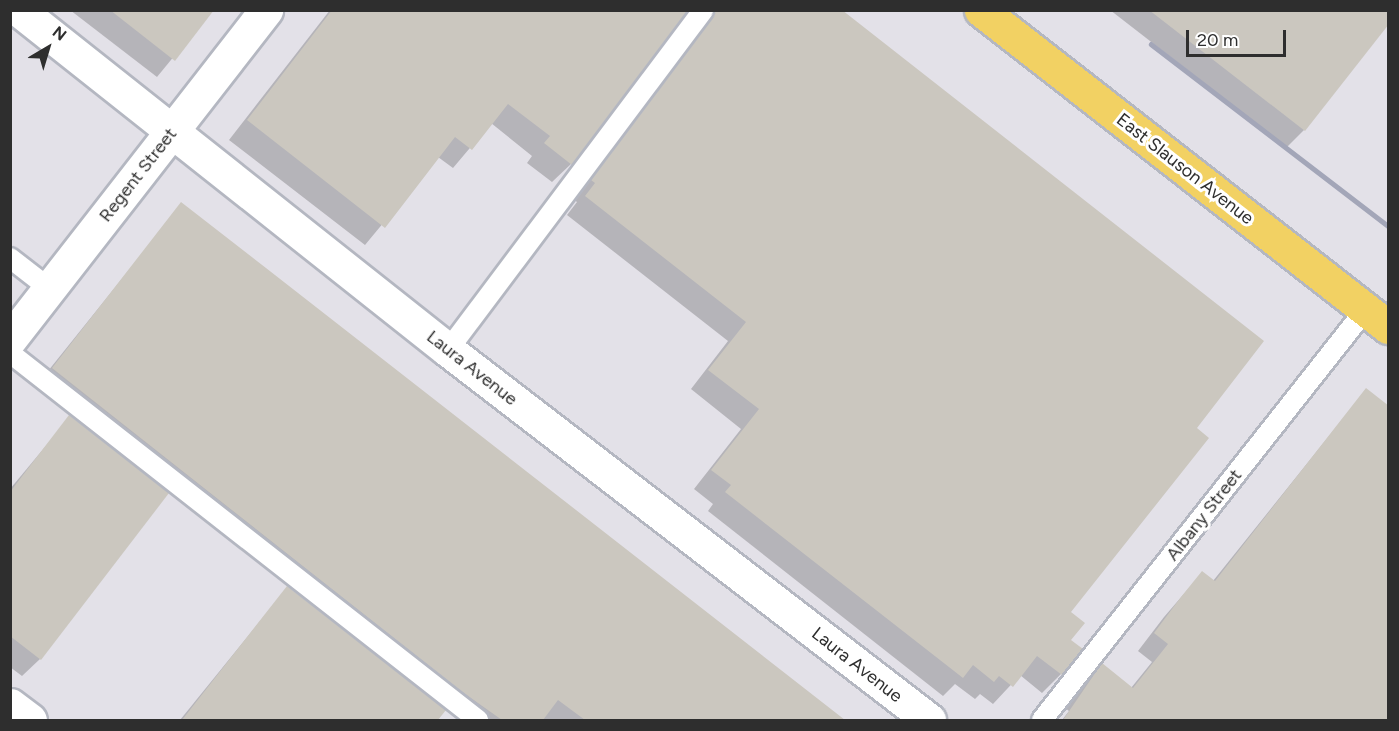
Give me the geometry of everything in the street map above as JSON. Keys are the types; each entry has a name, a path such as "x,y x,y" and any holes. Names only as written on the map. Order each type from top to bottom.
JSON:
{"main road":[{"name":"East Slauson Avenue","path":"981,10 1377,318"}],"street":[{"name":"Laura Avenue","path":"19,10 448,350 929,720"},
{"name":"Regent Street","path":"10,339 266,10"},
{"path":"10,705 30,720"}],"lane":[{"path":"448,350 703,10"},
{"path":"10,258 50,289"},
{"name":"Albany Street","path":"1042,720 1377,318"},
{"path":"10,354 478,720"}],"shaded area":[{"path":"11,11 1388,11 1388,720 11,720"}],"building":[{"path":"110,10 214,10 175,61"},
{"path":"332,10 688,10 572,165 544,143 550,136 508,104 472,150 455,137 385,228 247,120"},
{"path":"715,10 842,10 1264,341 1197,428 1209,438 1071,612 1085,623 1071,640 1083,649 1062,675 1037,656 1013,687 999,676 994,682 973,665 963,678 725,492 731,485 711,470 759,409 708,370 746,322 585,196 595,183 591,180"},
{"path":"1149,10 1389,10 1389,24 1305,131"},
{"path":"181,202 845,720 585,720 558,700 543,720 502,720 461,691 52,368"},
{"path":"1366,388 1389,406 1389,720 1063,720 1102,663 1133,688 1168,644 1154,633 1181,597 1202,571 1215,581"},
{"path":"69,415 169,493 41,660 10,636 10,492"},
{"path":"287,586 446,710 438,720 182,720"}],"railway":[{"path":"1151,44 1388,226"}]}
